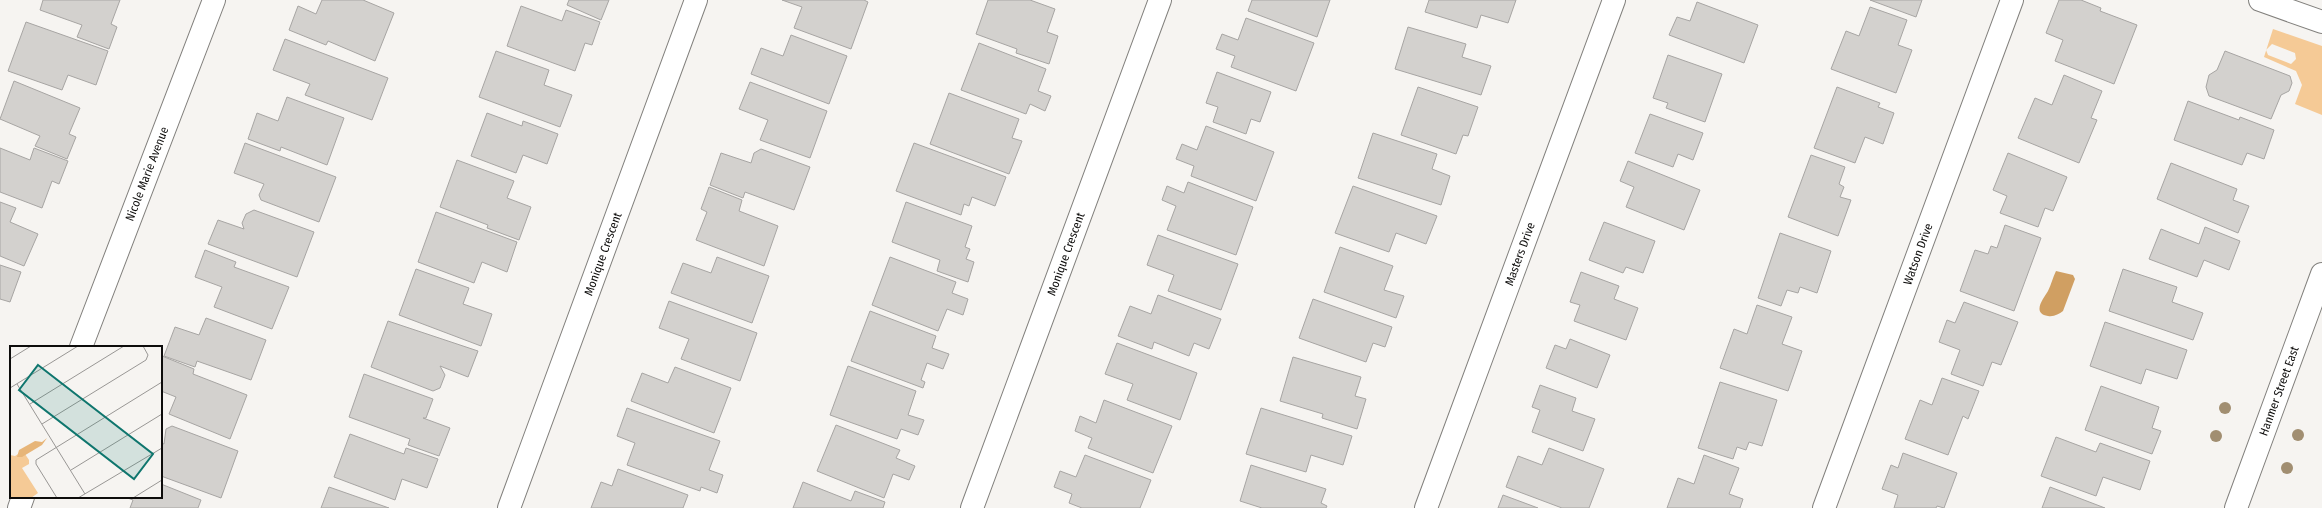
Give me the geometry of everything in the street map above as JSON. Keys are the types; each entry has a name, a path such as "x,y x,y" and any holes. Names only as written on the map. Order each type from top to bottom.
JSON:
{"street":[{"name":"Nicole Marie Avenue","path":"81,346 214,0"},
{"name":"Monique Crescent","path":"509,508 696,0"},
{"name":"Monique Crescent","path":"972,508 1160,0"},
{"name":"Masters Drive","path":"1426,508 1614,0"},
{"name":"Watson Drive","path":"1824,508 2012,0"},
{"path":"2260,0 2322,22"},
{"name":"Hanmer Street East","path":"2236,508 2322,274"},
{"path":"19,508 23,498"}],"shaded area":[{"path":"2273,29 2322,46 2322,115 2295,104 2302,85 2296,71 2264,57 2266,50","holes":["2272,44 2295,53 2296,59 2291,64 2268,55 2266,50"]},
{"path":"2056,271 2073,275 2075,279 2063,311 2054,316 2048,316 2040,312 2039,309"}],"building":[{"path":"43,0 120,0 111,24 117,27 109,49 77,37 82,25 40,10"},
{"path":"322,0 363,0 394,13 375,61 328,41 326,45 289,30 298,6 316,14"},
{"path":"569,0 609,0 601,20 567,5"},
{"path":"782,0 864,0 868,2 851,49 794,28 802,7"},
{"path":"988,0 1030,0 1055,9 1047,32 1058,36 1049,64 1016,53 1017,49 976,34"},
{"path":"1252,0 1330,0 1317,37 1248,11"},
{"path":"1429,0 1516,0 1508,23 1481,15 1477,28 1425,12"},
{"path":"1870,0 1922,0 1916,17"},
{"path":"2059,0 2081,0 2101,8 2100,11 2137,25 2114,84 2055,61 2063,40 2046,33"},
{"path":"1697,2 1758,25 1744,63 1669,35 1677,17 1690,21"},
{"path":"521,6 562,21 566,10 600,22 592,45 585,43 575,71 507,46"},
{"path":"1870,7 1907,20 1898,45 1912,50 1896,93 1831,69 1846,31 1859,36"},
{"path":"1246,18 1314,43 1296,91 1231,67 1235,56 1216,49 1222,34 1238,40"},
{"path":"26,22 108,51 96,85 68,75 62,90 8,71"},
{"path":"1408,27 1466,44 1462,57 1491,66 1481,95 1395,69"},
{"path":"791,35 847,56 829,104 751,74 761,48 783,56"},
{"path":"285,39 388,78 372,120 305,95 310,84 273,70"},
{"path":"979,43 1046,69 1038,91 1051,96 1045,111 1030,104 1026,114 961,90"},
{"path":"496,51 549,70 544,85 572,95 560,127 479,97"},
{"path":"2225,51 2290,76 2292,83 2289,91 2281,95 2271,119 2209,96 2206,87 2209,75 2217,70"},
{"path":"1668,55 1722,74 1705,122 1666,108 1668,103 1653,98"},
{"path":"1217,72 1271,92 1260,122 1251,119 1246,134 1213,122 1218,107 1206,103"},
{"path":"2064,75 2102,91 2091,118 2097,120 2079,163 2018,138 2035,98 2052,105"},
{"path":"14,81 80,108 69,134 76,137 67,159 35,146 40,136 0,119"},
{"path":"750,82 827,111 810,158 760,140 768,120 739,109"},
{"path":"1418,87 1478,107 1468,136 1463,135 1456,154 1401,135"},
{"path":"1837,87 1880,103 1878,107 1894,113 1883,144 1865,137 1855,163 1814,148"},
{"path":"949,93 1019,119 1012,138 1022,141 1009,174 930,144"},
{"path":"287,97 344,118 327,165 281,147 280,151 248,139 257,113 278,121"},
{"path":"2188,101 2239,120 2240,117 2274,130 2264,159 2247,153 2242,165 2174,140"},
{"path":"487,113 522,126 523,121 558,134 547,164 523,155 516,173 471,156"},
{"path":"1650,114 1703,133 1693,160 1678,154 1673,167 1635,153"},
{"path":"1206,126 1274,152 1256,201 1191,176 1194,166 1176,159 1182,144 1197,150"},
{"path":"1373,133 1437,154 1432,169 1450,176 1441,205 1358,178"},
{"path":"245,143 336,177 319,222 261,200 259,195 264,184 234,173"},
{"path":"914,143 1006,177 995,206 972,197 969,206 964,204 961,215 896,191"},
{"path":"0,148 30,160 34,148 68,161 59,184 52,181 42,208 0,192"},
{"path":"761,149 810,167 794,210 745,192 743,198 710,185 721,153 751,163 754,153"},
{"path":"2008,153 2067,177 2053,211 2045,208 2038,227 2000,213 2007,196 1993,190"},
{"path":"1811,155 1845,167 1839,184 1844,187 1840,197 1851,200 1838,236 1788,217"},
{"path":"457,160 514,181 507,198 531,207 519,240 487,228 488,225 440,207"},
{"path":"1628,161 1700,190 1684,230 1626,207 1634,187 1620,181"},
{"path":"2171,163 2237,189 2233,200 2249,206 2238,233 2157,199"},
{"path":"1188,182 1253,207 1236,255 1167,230 1176,206 1162,200 1167,186 1184,193"},
{"path":"1353,186 1437,216 1426,244 1396,233 1389,252 1335,233"},
{"path":"709,187 742,200 739,211 778,226 764,266 696,240 707,212 701,209"},
{"path":"0,202 16,208 10,222 38,234 24,266 0,256"},
{"path":"906,202 972,226 965,247 970,249 966,259 974,262 968,282 937,271 940,260 892,242"},
{"path":"254,210 314,232 297,277 208,244 218,220 244,229 242,223 246,214"},
{"path":"436,212 517,242 507,272 482,262 474,283 418,262"},
{"path":"1604,222 1655,241 1643,273 1626,267 1623,273 1589,260"},
{"path":"2005,225 2041,238 2014,311 1960,291 1975,250 1988,254 1991,246 1997,248"},
{"path":"2205,227 2240,241 2229,270 2204,260 2197,277 2149,259 2161,229 2199,244"},
{"path":"1780,233 1831,251 1817,293 1800,287 1798,293 1787,290 1781,306 1758,298"},
{"path":"1158,235 1238,264 1221,310 1168,291 1174,275 1147,265"},
{"path":"1340,247 1393,266 1384,290 1404,296 1396,318 1324,292"},
{"path":"205,250 236,262 234,267 289,287 272,329 214,307 222,287 195,277"},
{"path":"717,257 769,276 752,323 671,293 683,263 711,273"},
{"path":"890,257 956,282 952,293 968,299 963,315 947,309 938,331 872,305"},
{"path":"0,265 21,272 10,302 0,299"},
{"path":"416,269 469,288 463,304 492,314 481,346 399,315"},
{"path":"2123,269 2177,287 2172,302 2203,313 2193,340 2109,311"},
{"path":"1581,272 1619,286 1614,299 1638,308 1626,340 1574,321 1580,305 1570,302"},
{"path":"1158,295 1221,319 1209,349 1194,343 1189,356 1154,342 1152,349 1118,336 1130,306 1151,314"},
{"path":"1313,299 1392,327 1385,347 1373,343 1366,362 1299,338"},
{"path":"669,301 757,333 740,381 681,359 689,339 659,328"},
{"path":"1964,302 2018,322 2001,365 1992,362 1983,386 1951,374 1960,350 1939,342 1947,320 1955,323"},
{"path":"1757,305 1792,317 1782,344 1802,351 1788,391 1720,368 1734,329 1747,334"},
{"path":"870,311 936,336 932,348 949,354 943,369 927,363 921,380 925,382 923,388 851,361"},
{"path":"206,318 266,340 251,380 197,361 195,367 164,356 175,327 199,335"},
{"path":"388,321 478,351 468,377 440,366 445,375 440,388 433,391 371,367"},
{"path":"2105,322 2187,350 2177,379 2146,369 2141,384 2090,366"},
{"path":"1570,339 1610,355 1597,388 1546,368 1555,345 1566,349"},
{"path":"1117,343 1197,373 1180,420 1127,400 1133,384 1105,374"},
{"path":"162,356 194,369 193,374 247,395 230,439 169,414 176,397 162,391"},
{"path":"1293,357 1361,377 1355,396 1366,399 1357,429 1322,418 1323,414 1280,401"},
{"path":"848,366 916,391 908,415 924,420 918,435 901,429 897,439 830,415"},
{"path":"675,367 731,388 714,433 631,401 642,373 668,383"},
{"path":"364,374 433,399 426,418 423,418 450,428 439,456 408,445 410,439 349,417"},
{"path":"1942,378 1979,391 1968,419 1963,416 1948,455 1905,439 1920,400 1932,405"},
{"path":"1720,382 1777,400 1762,446 1749,442 1746,450 1737,447 1733,459 1698,448"},
{"path":"1540,385 1576,398 1572,411 1595,419 1583,451 1532,432 1540,410 1532,407"},
{"path":"2101,386 2159,407 2152,428 2161,431 2152,454 2085,430"},
{"path":"1104,400 1172,426 1153,473 1088,448 1092,438 1075,431 1080,416 1096,423"},
{"path":"627,408 720,441 709,470 723,475 717,493 701,487 700,491 627,465 635,443 617,436"},
{"path":"1261,408 1352,436 1343,465 1311,455 1306,472 1246,454"},
{"path":"836,425 900,450 896,458 915,466 909,480 893,474 884,498 817,471"},
{"path":"172,426 238,451 221,498 162,476 162,443 164,444 166,429"},
{"path":"350,434 404,454 406,448 438,459 427,488 402,479 395,500 334,477"},
{"path":"2056,437 2096,452 2100,443 2150,461 2140,490 2103,477 2096,496 2041,476"},
{"path":"1549,448 1604,469 1589,508 1562,508 1506,487 1518,456 1542,465"},
{"path":"1903,453 1957,473 1944,508 1937,506 1936,508 1894,508 1898,495 1882,489 1891,465 1898,468"},
{"path":"1085,455 1151,480 1140,508 1082,508 1069,503 1072,494 1054,487 1060,471 1076,477"},
{"path":"1704,455 1739,468 1729,494 1743,499 1740,508 1667,508 1678,478 1694,484"},
{"path":"1251,465 1326,489 1321,503 1327,506 1326,508 1262,508 1240,501"},
{"path":"618,469 688,495 683,508 591,508 601,482 612,486"},
{"path":"803,482 851,501 855,491 885,502 883,508 793,508"},
{"path":"162,484 201,500 198,508 130,508 133,500 128,498 162,498"},
{"path":"329,487 389,508 321,508"},
{"path":"2050,487 2105,508 2042,508"},
{"path":"1503,495 1538,508 1498,508"}]}
